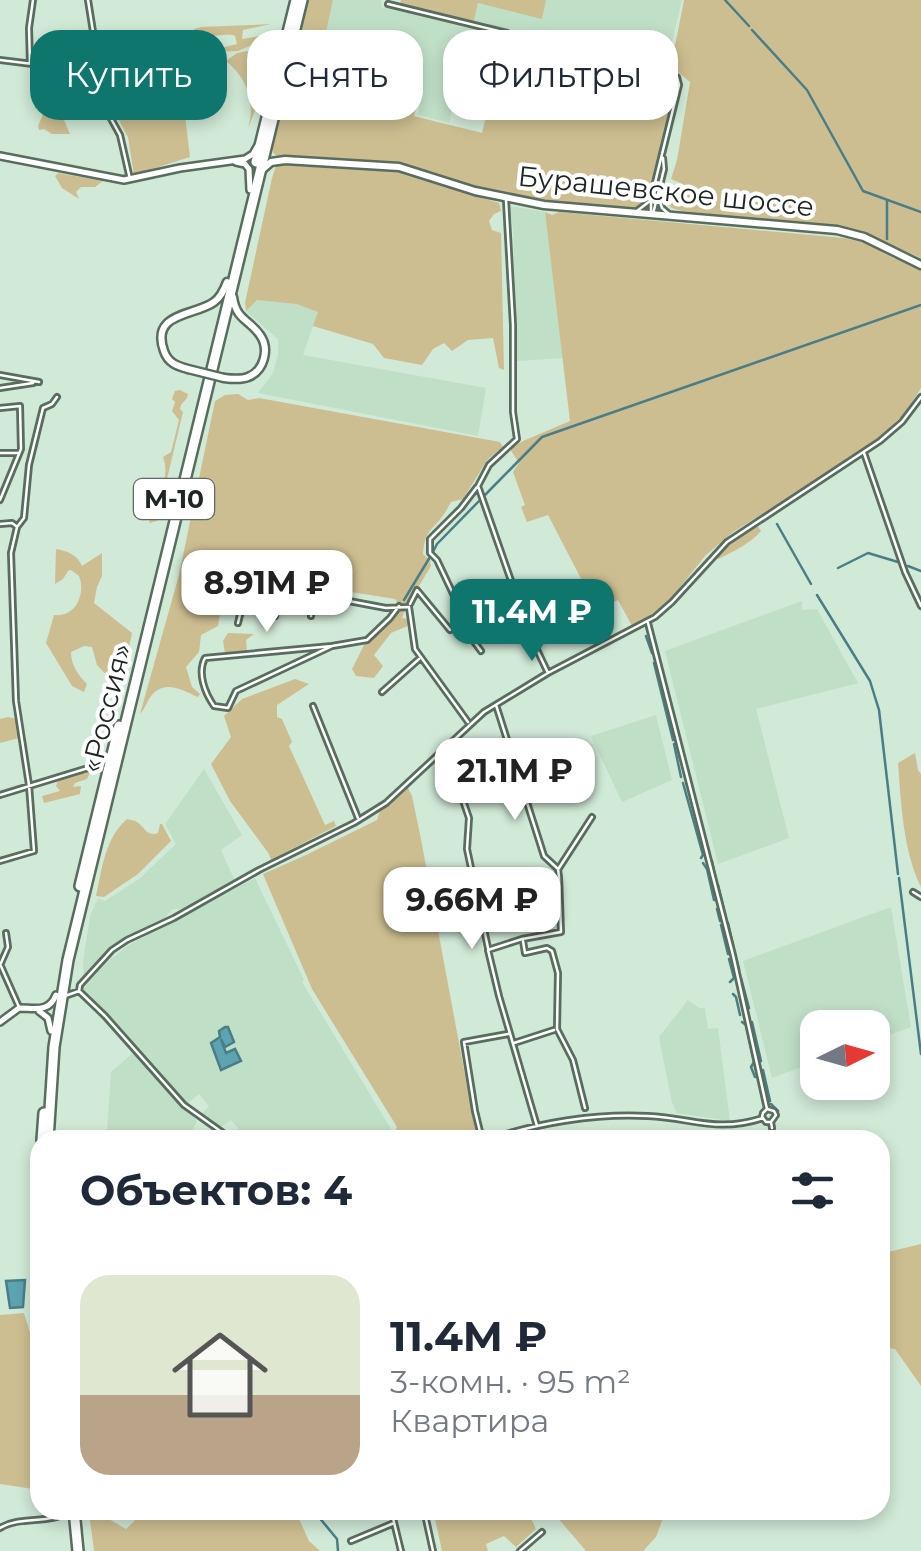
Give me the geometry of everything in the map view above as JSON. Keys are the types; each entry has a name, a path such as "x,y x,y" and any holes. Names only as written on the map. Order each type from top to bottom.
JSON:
{"highway":[{"name":"«Россия»","path":"47,1130 54,1046 71,948 250,190 299,0"},
{"name":"«Россия»","path":"46,1130 51,1031 104,782 258,179 266,134"},
{"path":"50,1108 60,996 70,984 71,948"},
{"path":"73,1520 81,1551"},
{"path":"73,1520 81,1551"}],"main road":[{"path":"266,134 270,152 285,160"},
{"path":"0,156 130,180 252,155 266,134"},
{"path":"258,179 268,164 285,160"},
{"name":"Бурашевское шоссе","path":"285,160 400,167 474,192 560,207 846,232 921,265"},
{"path":"228,162 248,167 250,190"},
{"path":"230,283 234,307 260,336 265,354 261,366 254,374 239,379 173,364 165,354 163,331 174,318 214,303 230,283"},
{"path":"0,1022 19,1008 49,1006 60,996"},
{"path":"36,1009 48,1018 51,1031"}],"street":[{"path":"0,60 30,64 33,0"},
{"path":"88,0 93,30"},
{"path":"388,4 674,75 679,85 651,199 653,214"},
{"path":"112,120 127,156 130,180"},
{"path":"653,214 664,169 663,152"},
{"path":"658,195 662,208 674,216"},
{"path":"469,724 420,658 413,641 409,607 417,590 450,630 466,617 430,552 431,536 461,508 489,465 517,439 506,199"},
{"path":"631,212 642,209 651,199"},
{"path":"0,375 39,382 0,388"},
{"path":"78,991 112,950 126,940 359,819 386,802 495,704 648,621 668,606 726,542 864,452 896,428 921,397"},
{"path":"0,861 34,851 16,702 11,553 17,527 24,518 29,466 43,408 57,398"},
{"path":"0,408 21,408 20,453 0,500"},
{"path":"864,452 905,572 921,606"},
{"path":"0,454 20,453"},
{"path":"478,486 530,635 548,674"},
{"path":"0,524 17,527"},
{"path":"238,623 248,582 386,608 409,607"},
{"path":"275,616 282,589"},
{"path":"311,616 315,595"},
{"path":"332,646 236,691 230,707 225,709 212,703 203,682 202,665 207,658 367,640 399,606"},
{"path":"648,621 733,955 767,1110"},
{"path":"460,623 481,651"},
{"path":"382,692 420,658"},
{"path":"495,704 544,856 558,869"},
{"path":"313,706 359,819"},
{"path":"444,747 469,818 467,849 488,950 537,1126"},
{"path":"0,795 105,762 112,752"},
{"path":"93,766 102,773 104,782"},
{"path":"488,950 561,932 558,869 592,817"},
{"path":"913,892 921,897"},
{"path":"6,934 8,947 0,964 19,1008"},
{"path":"522,939 525,954 547,948 552,951 558,973 557,1029 573,1060 585,1108"},
{"path":"70,984 105,1016 184,1105 219,1130"},
{"path":"60,996 78,991"},
{"path":"513,1044 557,1029"},
{"path":"481,1130 474,1111 464,1042 510,1033"},
{"path":"767,1110 774,1111 776,1116"},
{"path":"767,1110 763,1113 766,1122 771,1125 776,1116"},
{"path":"522,1130 623,1116 653,1116 722,1126 763,1118"},
{"path":"776,1116 782,1116"},
{"path":"0,1528 8,1523 34,1520"},
{"path":"393,1520 401,1551"},
{"path":"426,1520 433,1551"},
{"path":"350,1541 394,1523"},
{"path":"520,1551 542,1532"}],"shaded area":[{"path":"307,0 333,0 327,30 299,30"},
{"path":"333,0 381,0 382,7 482,30 443,30 443,120 450,120 449,123 423,116 423,30 327,30"},
{"path":"401,0 546,0 542,19 478,3 474,21 400,4"},
{"path":"546,0 682,0 675,30 513,30 474,21 478,3 541,18"},
{"path":"684,0 921,0 921,258 856,230 682,211 665,202 671,192 686,196 688,192 685,185 671,179 690,82 678,72 678,30"},
{"path":"271,24 243,30 242,39 247,38 247,47 227,52 227,46 237,44 235,36 227,35 227,30 194,30"},
{"path":"247,51 247,89 227,62 237,53"},
{"path":"423,118 482,133 485,120 668,120 649,197 636,209 538,201 476,188 398,163 279,157 273,153 277,120"},
{"path":"41,120 64,120 70,134 52,134 38,126"},
{"path":"119,120 186,120 190,157 134,175 128,137"},
{"path":"276,166 398,171 499,203 501,211 489,221 492,230 501,233 504,370 499,368 493,338 468,340 452,351 444,343 433,349 422,365 384,358 373,344 313,326 318,312 296,304 257,300 246,311 272,178"},
{"path":"58,173 103,181 95,187 81,187 76,192 79,199 62,188 55,176"},
{"path":"510,206 545,212 564,358 517,361"},
{"path":"545,212 844,238 867,243 921,269 921,388 905,413 881,436 733,532 705,556 669,601 637,625 632,626 618,600 600,608 590,596 548,515 527,522 513,472 519,463 510,449 570,421"},
{"path":"257,300 296,304 318,312 303,355 486,388 478,436 258,393 273,373 278,339 246,311"},
{"path":"175,391 188,394 180,409 183,412 157,521 149,523 164,482 163,457 171,452 179,420 172,411 172,399"},
{"path":"238,394 248,400 259,398 500,442 503,447 488,459 463,499 451,502 429,532 423,554 431,566 408,604 226,572 218,626 201,635 199,652 186,667 192,687 200,694 198,697 172,687 160,689 140,714 179,575 215,401"},
{"path":"757,525 761,531 752,539 718,559 715,557 731,541"},
{"path":"56,549 72,554 82,566 102,553 102,576 94,603 132,633 111,731 106,728 114,683 97,665 92,647 71,652 76,670 87,684 84,692 72,686 46,643 54,615 68,613 81,590 79,576 71,570 55,584"},
{"path":"802,601 802,610 817,609 858,683 756,709 789,838 718,864 665,651"},
{"path":"400,607 405,610 402,618 408,619 410,625 391,633 374,655 383,666 374,678 356,676 352,669 365,643 376,636"},
{"path":"228,633 254,634 246,640 247,651 225,653 223,641"},
{"path":"295,679 309,684 277,705 277,717 282,719 292,742 289,746 325,825 334,821 336,826 271,860 230,801 211,764 231,737 224,716 242,699"},
{"path":"656,715 672,780 622,802 591,736"},
{"path":"0,719 16,719 19,738 0,743"},
{"path":"915,753 921,774 921,887 907,842 898,763"},
{"path":"204,769 242,835 221,850 235,881 183,909 173,909 159,924 113,951 84,982 90,916 98,898 105,901 139,879 176,844 165,824"},
{"path":"91,770 87,779 73,787 81,786 80,794 44,803 42,796 60,791 56,786 58,780"},
{"path":"407,786 420,834 475,1130 396,1130 312,989 263,874 377,820 380,810"},
{"path":"127,819 151,834 158,833 162,824 171,841 138,874 104,897 96,896 109,845"},
{"path":"255,878 302,982 392,1130 236,1130 231,1120 221,1127 202,1114 209,1106 199,1094 186,1105 82,990 129,945"},
{"path":"891,907 911,1027 890,1035 890,1010 800,1010 800,1067 772,1078 743,961"},
{"path":"688,1000 705,1008 708,1029 718,1028 730,1121 677,1113 672,1102 659,1037"},
{"path":"133,1053 197,1121 192,1130 107,1130 111,1072"},
{"path":"921,1244 921,1386 895,1349 890,1348 890,1252"},
{"path":"24,1313 30,1333 30,1488 0,1484 0,1315"},
{"path":"90,1520 111,1520 126,1529 135,1520 300,1520 309,1541 320,1551 94,1551"},
{"path":"435,1520 532,1520 536,1529 516,1547 504,1536 486,1544 488,1551 442,1551"},
{"path":"560,1520 662,1520 656,1537 643,1551 586,1551"}],"water":[{"path":"225,1027 234,1042 225,1047 221,1039 226,1053 235,1049 241,1061 221,1070 211,1043"},
{"path":"25,1280 23,1307 10,1308 6,1281"}],"waterway":[{"path":"725,0 749,26"},
{"path":"752,30 807,90 863,191 921,212"},
{"path":"887,201 887,239"},
{"path":"485,495 542,437 921,305"},
{"path":"449,582 433,552 481,499"},
{"path":"777,524 811,584"},
{"path":"838,568 868,553 898,562"},
{"path":"404,600 430,557"},
{"path":"908,566 921,571"},
{"path":"817,595 870,681 879,710 898,874"},
{"path":"646,636 652,653"},
{"path":"654,663 673,740"},
{"path":"674,744 681,777"},
{"path":"683,783 701,858"},
{"path":"712,861 715,876"},
{"path":"703,863 714,900"},
{"path":"899,878 921,1054"},
{"path":"718,885 725,914"},
{"path":"717,909 720,921"},
{"path":"728,923 733,945"},
{"path":"721,925 728,954"},
{"path":"735,955 739,969"},
{"path":"729,959 734,978 730,982"},
{"path":"741,978 749,1008"},
{"path":"733,994 740,1015"},
{"path":"742,1022 746,1025 755,1077"},
{"path":"752,1022 761,1061"},
{"path":"763,1070 770,1101"},
{"path":"771,1104 778,1111"},
{"path":"321,1520 337,1539 338,1551"}]}
